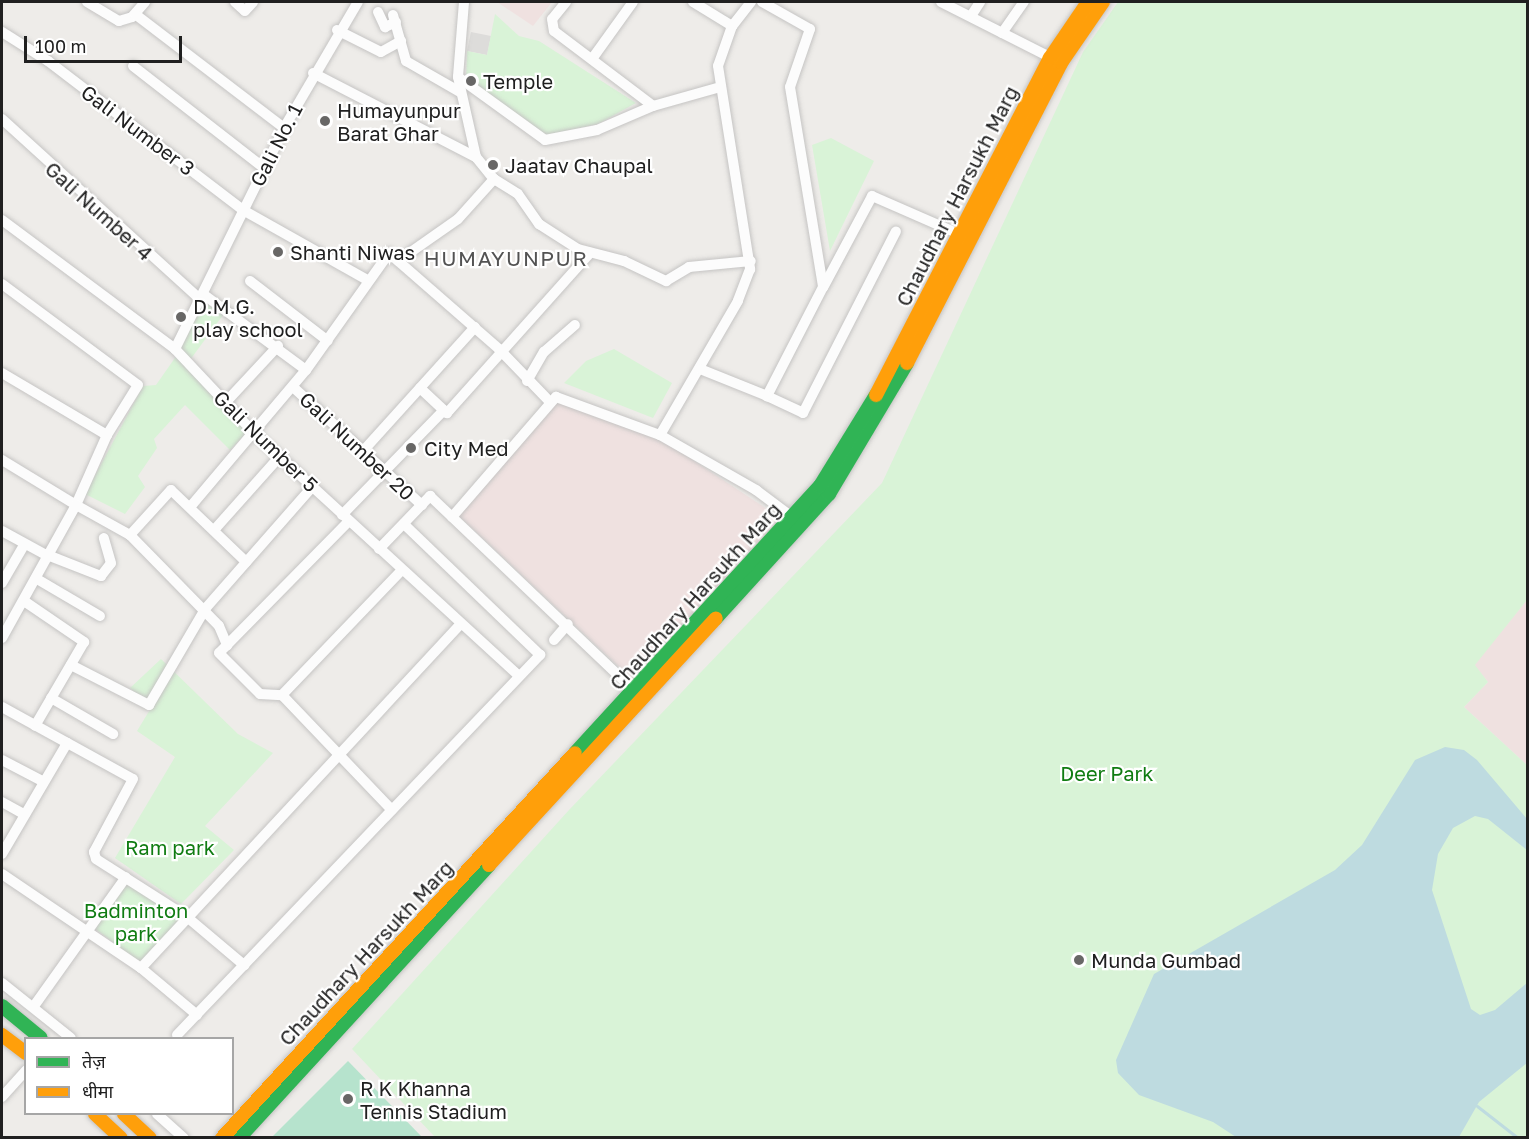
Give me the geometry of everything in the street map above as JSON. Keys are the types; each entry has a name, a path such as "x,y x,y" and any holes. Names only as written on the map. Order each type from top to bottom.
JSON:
{"street":[{"path":"87,2 119,21 135,14 145,2"},
{"path":"235,2 245,11 253,2"},
{"name":"Gali No. 1","path":"176,349 284,128 336,30 358,2"},
{"path":"464,2 458,77 476,157"},
{"path":"566,2 551,25 653,106"},
{"path":"592,59 633,2"},
{"path":"693,2 732,26"},
{"path":"660,435 738,301 750,261 720,87 720,53 732,26 751,2"},
{"path":"762,2 810,29 790,87 823,287"},
{"path":"941,2 1056,60"},
{"path":"971,16 980,2"},
{"path":"1002,33 1024,2"},
{"name":"Chaudhary Harsukh Marg","path":"222,1137 528,810 639,695 798,522 849,445 965,236 1088,2"},
{"name":"Chaudhary Harsukh Marg","path":"1056,60 1103,2"},
{"path":"378,12 385,27 395,19 406,61 460,92"},
{"path":"135,14 284,128"},
{"path":"336,30 381,52 400,41"},
{"name":"Gali Number 3","path":"2,32 48,61 243,210 367,280"},
{"path":"132,66 264,168"},
{"path":"313,73 476,157 494,179 518,194 539,224 590,253 666,281 689,267 750,261"},
{"path":"458,77 545,140 597,130 653,106 720,87"},
{"name":"Gali Number 4","path":"2,119 202,296 278,346 306,370"},
{"path":"398,261 458,219 494,179"},
{"path":"767,396 872,196 965,236"},
{"name":"Gali Number 5","path":"2,220 176,349 255,434 519,676"},
{"path":"700,369 803,413 897,231"},
{"path":"190,506 255,434 293,387 328,341 367,280 389,253 501,351 527,381 550,402"},
{"path":"392,810 334,755 282,695 260,694 219,653 346,518 384,471 501,351 590,253"},
{"path":"250,281 328,341"},
{"path":"2,284 138,385 107,435 76,505 2,639"},
{"path":"527,381 544,352 575,325"},
{"path":"363,451 475,327"},
{"path":"225,403 278,346"},
{"path":"2,373 107,435"},
{"name":"Gali Number 20","path":"293,387 422,505"},
{"path":"420,388 444,410"},
{"path":"452,517 550,402 560,397 660,435 756,490 798,522"},
{"path":"215,530 280,456"},
{"path":"2,460 130,535 206,609 227,645"},
{"path":"71,665 148,705 206,609 312,487"},
{"path":"130,535 167,492 190,506 246,562"},
{"path":"379,549 430,496 568,624 639,695"},
{"path":"177,1035 540,655 404,524"},
{"path":"2,531 24,545 101,576 111,563 104,538"},
{"path":"2,583 24,545"},
{"path":"282,695 402,570"},
{"path":"37,579 100,616"},
{"path":"24,601 82,637 71,665 35,726"},
{"path":"141,968 334,755 461,624"},
{"path":"554,640 568,624"},
{"path":"51,698 113,734"},
{"path":"2,707 133,779 94,852 96,859 187,917 244,965"},
{"path":"2,854 67,743"},
{"path":"2,760 44,782"},
{"path":"2,802 25,814"},
{"path":"2,874 141,968 196,1015"},
{"path":"34,1006 126,877"},
{"path":"2,983 34,1006 70,1037"},
{"name":"Chaudhary Harsukh Marg","path":"239,1137 353,997"},
{"path":"2,1006 40,1037"},
{"path":"2,1035 24,1052"},
{"path":"2,1097 24,1072"},
{"path":"97,1115 122,1137"},
{"path":"126,1115 150,1137"},
{"path":"159,1115 184,1137"}],"shaded area":[{"path":"497,2 552,2 533,26"},
{"path":"471,32 491,36 487,55 467,51"},
{"path":"558,402 658,437 782,519 634,681 459,516"},
{"path":"1527,600 1527,765 1464,707 1488,682 1474,665"}],"green space":[{"name":"Deer Park","path":"1118,2 1527,2 1527,600 1475,665 1488,682 1464,707 1527,765 1527,1137 435,1137 352,1049 569,810 882,483 1083,52"},
{"path":"495,14 519,36 539,41 636,103 598,124 549,135 533,131 466,79 467,51 487,55"},
{"path":"831,138 874,161 830,251 812,145"},
{"path":"203,301 223,315 190,360 179,349"},
{"path":"614,349 672,383 653,418 564,383 586,361"},
{"path":"177,355 248,431 230,450 185,405 154,439 157,448 138,476 145,487 125,514 85,494 143,386 156,385"},
{"name":"Ram park","path":"161,659 238,734 273,753 205,826 234,850 181,904 115,858 175,757 137,731 151,708 130,688"},
{"name":"Badminton park","path":"128,880 179,920 141,963 94,928"},
{"name":"R K Khanna Tennis Stadium","path":"348,1061 422,1137 272,1137"}],"water":[{"path":"1445,747 1464,750 1477,760 1527,819 1527,850 1488,819 1475,816 1453,828 1438,854 1432,890 1471,1009 1480,1015 1495,1010 1527,983 1527,1063 1479,1102 1459,1137 1236,1137 1213,1122 1139,1095 1118,1073 1116,1060 1154,974 1335,870 1362,845 1415,760"}],"waterway":[{"path":"1477,1106 1518,1138"}],"traffic: fast":[{"path":"716,618 829,494 907,363"},
{"path":"575,753 820,486 876,395"},
{"path":"239,1138 489,865"},
{"path":"2,1006 40,1037"}],"traffic: slow":[{"path":"876,395 1050,58 1088,2"},
{"path":"907,363 1061,63 1103,2"},
{"path":"489,865 716,618"},
{"path":"222,1138 575,753"},
{"path":"2,1035 24,1052"},
{"path":"96,1115 121,1138"},
{"path":"125,1115 150,1138"}],"place":[{"name":"Temple","path":"471,81"},
{"name":"Humayunpur Barat Ghar","path":"325,121"},
{"name":"Jaatav Chaupal","path":"493,165"},
{"name":"Shanti Niwas","path":"278,252"},
{"name":"D.M.G. play school","path":"181,317"},
{"name":"City Med","path":"411,448"},
{"name":"Munda Gumbad","path":"1079,960"},
{"name":"R K Khanna Tennis Stadium","path":"348,1099"}],"district":[{"name":"HUMAYUNPUR","path":"506,258"}]}
